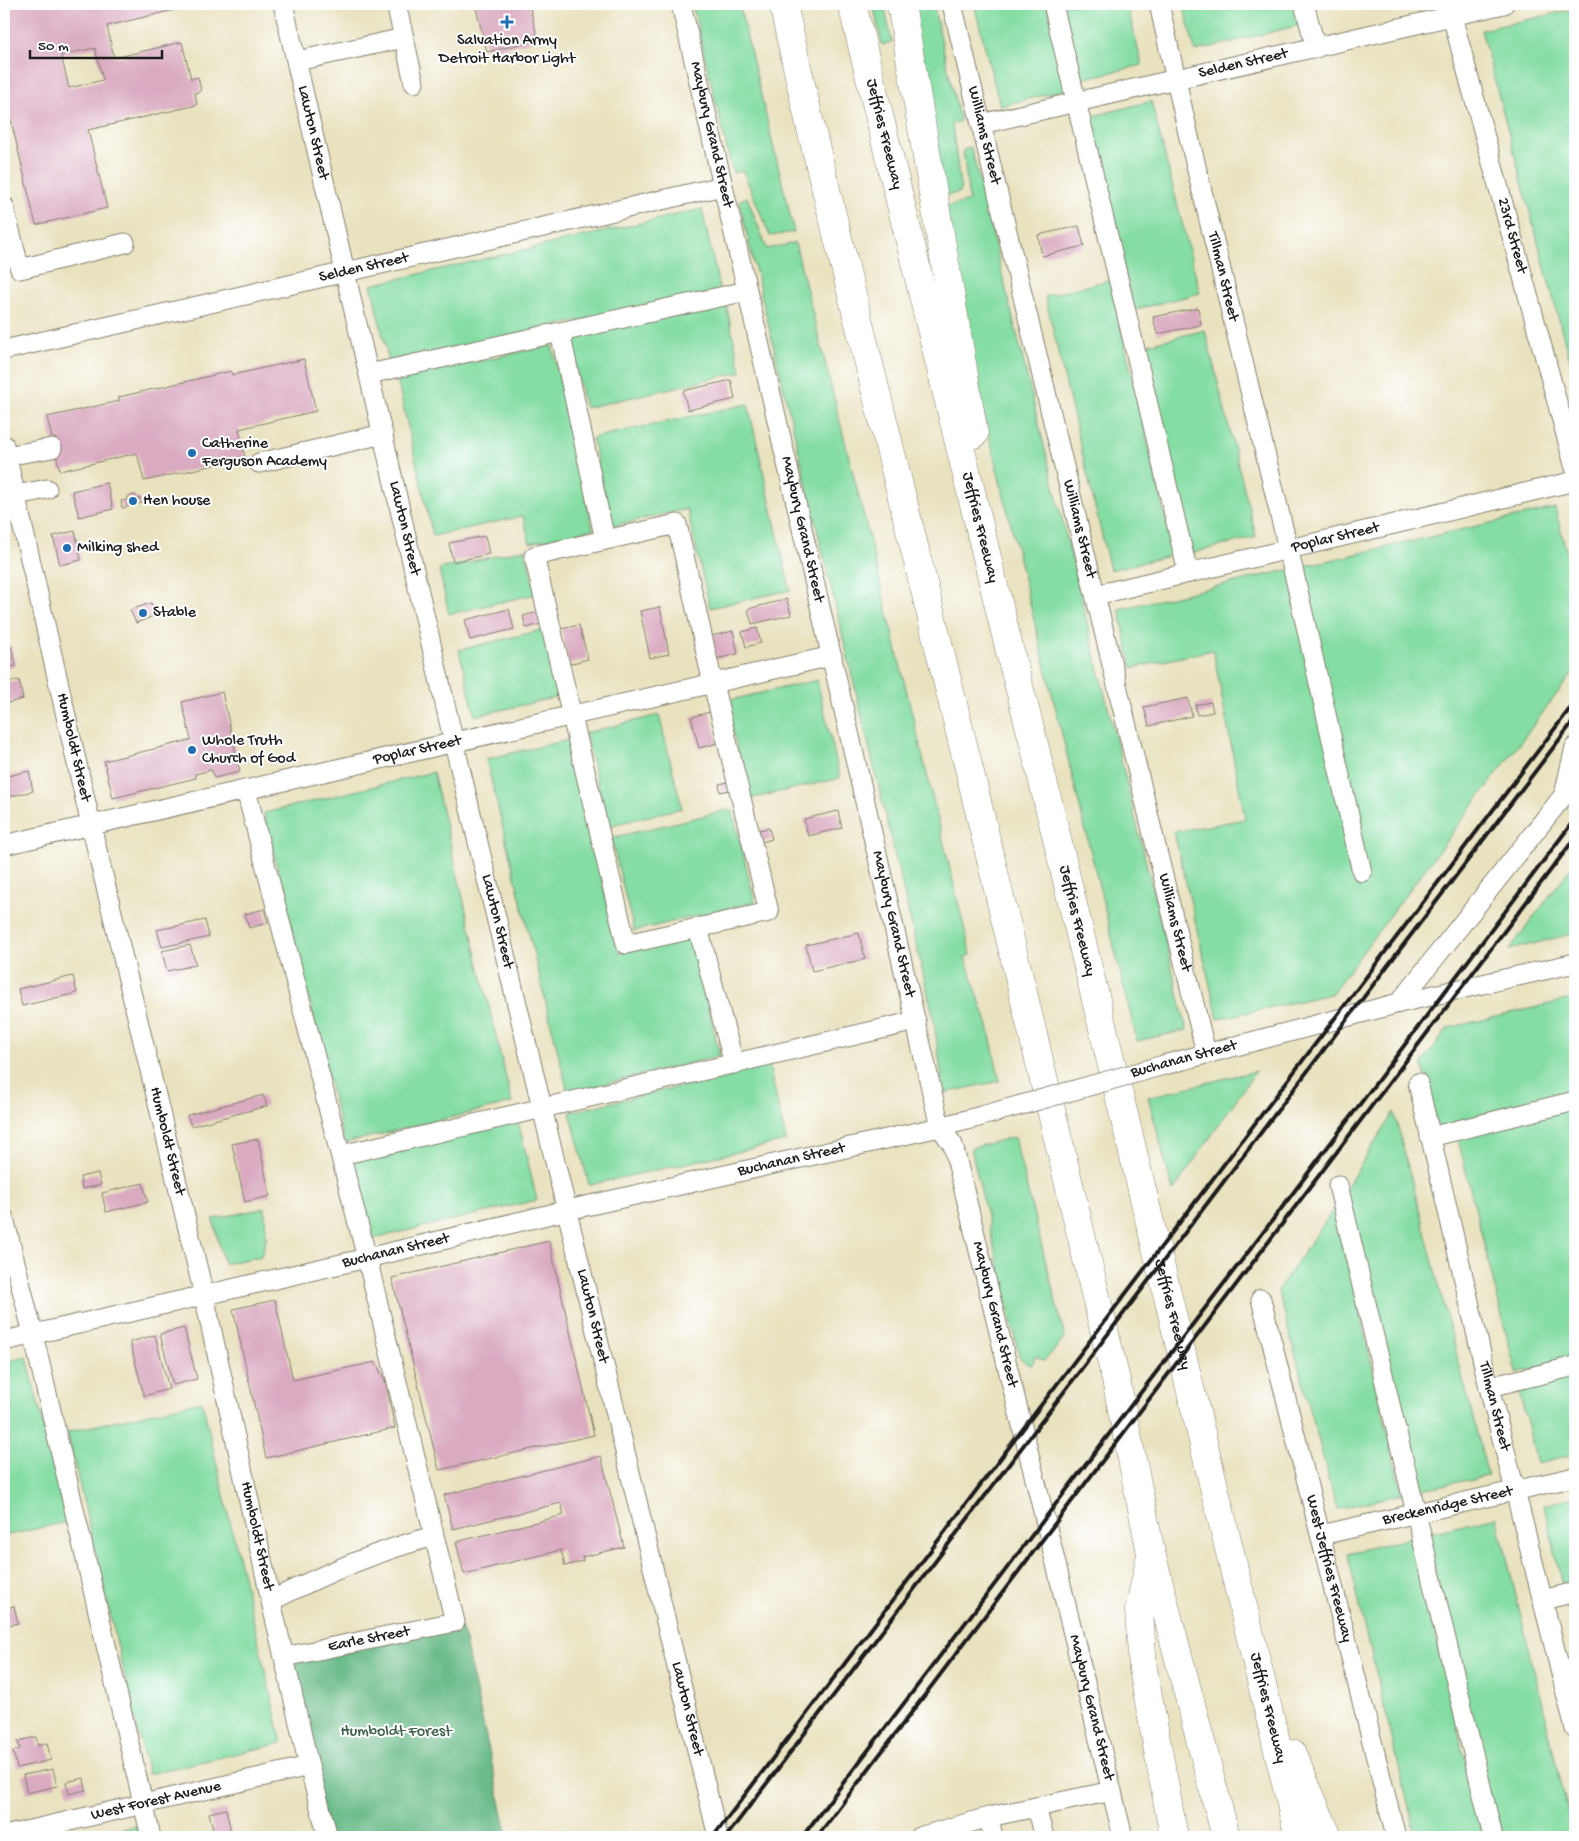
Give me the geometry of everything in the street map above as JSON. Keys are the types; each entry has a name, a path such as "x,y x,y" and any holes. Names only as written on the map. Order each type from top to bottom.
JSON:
{"highway":[{"path":"768,4 811,129"},
{"path":"782,4 1116,1380 1151,1553 1226,1837"},
{"name":"Jeffries Freeway","path":"852,4 1012,660 1034,742 1299,1837"},
{"path":"901,4 1012,660"},
{"path":"1151,1553 1138,1611 1143,1669 1174,1837"},
{"path":"1261,1682 1328,1837"}],"street":[{"name":"Lawton Street","path":"283,4 454,743 718,1837"},
{"path":"396,4 414,82"},
{"name":"Maybury Grand Street","path":"681,4 940,1127 954,1145 1123,1837"},
{"name":"Williams Street","path":"952,4 1206,1053"},
{"path":"1053,4 1188,573"},
{"name":"Tillman Street","path":"1160,4 1176,80 1288,549 1362,872"},
{"path":"1304,4 1316,48"},
{"name":"Selden Street","path":"981,124 1316,48 1451,10 1504,4"},
{"name":"23rd Street","path":"1451,10 1575,468"},
{"path":"297,61 404,38"},
{"name":"Selden Street","path":"4,350 723,186"},
{"path":"4,206 9,252 20,269 124,243"},
{"path":"369,374 747,291"},
{"path":"560,332 605,540"},
{"path":"259,463 383,434"},
{"path":"5,450 52,448"},
{"name":"Humboldt Street","path":"5,450 204,1295 309,1766 328,1837"},
{"name":"Poplar Street","path":"1096,595 1575,481"},
{"path":"16,495 47,489"},
{"path":"677,524 713,684 769,912 626,944 534,556 605,540 677,524"},
{"name":"Poplar Street","path":"4,845 832,656"},
{"path":"1398,1003 1564,795 1575,747"},
{"path":"246,790 368,1258 434,1536 387,1550 314,1579 271,1601"},
{"path":"698,928 734,1064"},
{"name":"Buchanan Street","path":"4,1341 368,1258 568,1210 940,1127 1206,1053 1398,1003 1575,963"},
{"path":"341,1155 916,1021"},
{"name":"Tillman Street","path":"1418,1083 1490,1387 1575,1729"},
{"path":"1430,1137 1575,1101"},
{"path":"1338,1185 1493,1837"},
{"path":"4,1218 151,1837"},
{"name":"West Jeffries Freeway","path":"1261,1298 1396,1837"},
{"path":"1490,1387 1575,1366"},
{"name":"Breckenridge Street","path":"1321,1535 1575,1477"},
{"name":"Earle Street","path":"284,1657 455,1622 434,1536"},
{"path":"1542,1600 1575,1592"},
{"name":"West Forest Avenue","path":"4,1836 309,1766"},
{"path":"919,1837 988,1817 1112,1791"},
{"path":"1036,1806 1044,1837"},
{"path":"988,1817 993,1837"}],"green space":[{"path":"692,4 739,4 794,232 770,236 743,171 733,173"},
{"path":"873,4 884,4 892,42 882,45"},
{"path":"908,4 933,4 960,121 952,124 961,192 941,197"},
{"path":"974,4 1047,4 1068,89 1000,106"},
{"path":"1060,4 1127,4 1142,65 1078,80"},
{"path":"1183,4 1298,4 1304,24 1195,51"},
{"path":"1575,9 1575,380 1481,30"},
{"path":"1151,101 1200,293 1134,310 1086,118"},
{"path":"971,147 1187,1030 1137,1041 979,395 943,208 969,201 963,150"},
{"path":"747,197 767,249 795,243 971,955 965,957 988,1026 1000,1081 944,1093 933,1015 739,201"},
{"path":"702,209 720,291 389,361 371,285"},
{"path":"1110,280 1174,555 1110,570 1045,296"},
{"path":"725,300 741,372 585,408 568,335"},
{"path":"1205,330 1256,537 1192,553 1141,346"},
{"path":"552,345 593,529 530,543 523,516 433,536 397,379"},
{"path":"748,404 790,590 710,608 687,509 612,526 592,438"},
{"path":"1555,508 1575,584 1575,670 1331,994 1218,1019 1174,832 1245,819 1213,650 1132,668 1119,609"},
{"path":"525,549 536,594 449,614 439,569"},
{"path":"546,629 562,696 475,716 459,650"},
{"path":"817,680 840,778 749,799 726,701"},
{"path":"659,715 682,808 608,826 585,733"},
{"path":"568,740 619,953 691,936 720,1056 568,1093 486,759"},
{"path":"433,772 512,1103 344,1143 264,813"},
{"path":"732,809 755,902 634,931 611,838"},
{"path":"1575,862 1575,933 1509,950"},
{"path":"1575,998 1575,1098 1439,1132 1422,1063 1448,1028"},
{"path":"769,1066 786,1141 589,1185 570,1112"},
{"path":"1256,1071 1173,1191 1148,1097"},
{"path":"1575,1107 1575,1359 1516,1373 1457,1135"},
{"path":"1394,1112 1488,1476 1418,1490 1344,1191"},
{"path":"518,1121 537,1200 368,1240 349,1161"},
{"path":"1014,1137 1065,1338 1044,1361 1036,1356 1031,1366 1020,1359 971,1148"},
{"path":"1335,1207 1402,1494 1337,1509 1278,1290"},
{"path":"265,1208 266,1240 261,1256 224,1264 213,1219"},
{"path":"27,1357 66,1522 4,1536 4,1362"},
{"path":"1575,1374 1575,1454 1537,1463 1518,1387"},
{"path":"202,1401 282,1743 148,1774 67,1432"},
{"path":"1575,1497 1575,1588 1564,1590 1544,1505"},
{"path":"1497,1517 1574,1837 1498,1837 1426,1534"},
{"path":"1411,1538 1484,1837 1416,1837 1347,1553"},
{"name":"Humboldt Forest","path":"462,1628 508,1837 329,1837 292,1664"},
{"path":"136,1826 139,1837 88,1837"}],"building":[{"path":"4,4 173,4 174,10 107,26 114,58 182,42 191,79 198,77 201,91 195,93 197,105 88,130 107,208 36,225 4,91","holes":["95,48 103,80 69,88 61,55"]},
{"name":"Salvation Army Detroit Harbor Light","path":"475,4 529,4 538,40 487,52"},
{"path":"1079,226 1084,246 1042,256 1038,235"},
{"path":"1198,308 1201,325 1157,334 1153,317"},
{"path":"304,359 316,411 239,429 245,458 144,481 137,453 60,471 47,417 119,401 119,397 231,371 232,375"},
{"path":"731,380 735,399 688,410 683,391"},
{"path":"107,483 113,509 79,517 72,491"},
{"name":"Hen house","path":"135,495 136,499 140,498 142,503 122,508 121,501 128,500 127,496"},
{"name":"Milking shed","path":"75,531 81,560 60,565 53,536"},
{"path":"485,536 489,554 453,562 449,543"},
{"path":"787,599 791,615 752,624 748,609"},
{"name":"Stable","path":"151,603 156,615 136,623 130,610"},
{"path":"660,607 669,654 650,658 640,611"},
{"path":"509,609 514,629 470,640 465,620"},
{"path":"538,612 541,624 526,628 523,616"},
{"path":"579,625 588,659 569,664 561,629"},
{"path":"757,628 761,643 746,647 742,632"},
{"path":"733,631 738,654 716,659 711,636"},
{"path":"11,646 16,666 4,669 4,648"},
{"path":"19,680 23,699 4,704 4,683"},
{"name":"Whole Truth Church of God","path":"222,692 240,772 214,778 212,770 195,774 196,778 113,798 104,761 191,740 182,702"},
{"path":"1188,698 1192,716 1149,726 1144,707"},
{"path":"1211,702 1213,712 1197,715 1195,705"},
{"path":"710,712 718,743 699,748 691,717"},
{"path":"29,771 33,791 4,798 4,777"},
{"path":"728,782 730,790 720,792 719,784"},
{"path":"838,811 842,828 808,836 804,819"},
{"path":"769,828 772,839 762,842 759,830"},
{"path":"264,909 268,923 249,928 245,914"},
{"path":"205,920 209,937 162,947 157,930"},
{"path":"859,933 865,959 812,971 806,945"},
{"path":"190,945 196,965 167,971 162,951"},
{"path":"73,976 77,993 22,1006 18,989"},
{"path":"263,1095 267,1106 191,1126 187,1115"},
{"path":"258,1139 270,1196 245,1202 232,1144"},
{"path":"98,1173 101,1185 82,1189 80,1177"},
{"path":"143,1183 148,1202 106,1212 102,1193"},
{"path":"549,1241 594,1435 439,1470 392,1278"},
{"path":"275,1300 293,1380 375,1362 385,1380 395,1428 266,1458 233,1309"},
{"path":"184,1328 197,1379 173,1385 160,1334"},
{"path":"155,1335 169,1389 144,1396 130,1342"},
{"path":"601,1456 624,1547 582,1557 583,1561 565,1566 561,1550 464,1574 456,1542 564,1515 561,1503 453,1529 444,1495"},
{"path":"4,1602 6,1608 14,1606 18,1623 4,1626"},
{"path":"36,1737 38,1746 47,1743 51,1760 17,1768 13,1751 20,1749 18,1741"},
{"path":"53,1769 57,1786 27,1793 23,1775"},
{"path":"84,1778 86,1790 69,1794 66,1782"},
{"path":"226,1809 232,1837 215,1837 209,1813"}],"railway":[{"path":"713,1837 1575,702"},
{"path":"726,1837 1575,719"},
{"path":"802,1837 1262,1234 1575,819"},
{"path":"817,1837 1575,838"}],"place":[{"name":"Salvation Army Detroit Harbor Light","path":"507,22"},
{"name":"Catherine Ferguson Academy","path":"192,453"},
{"name":"Hen house","path":"133,501"},
{"name":"Milking shed","path":"67,548"},
{"name":"Stable","path":"143,613"},
{"name":"Whole Truth Church of God","path":"192,750"}]}
